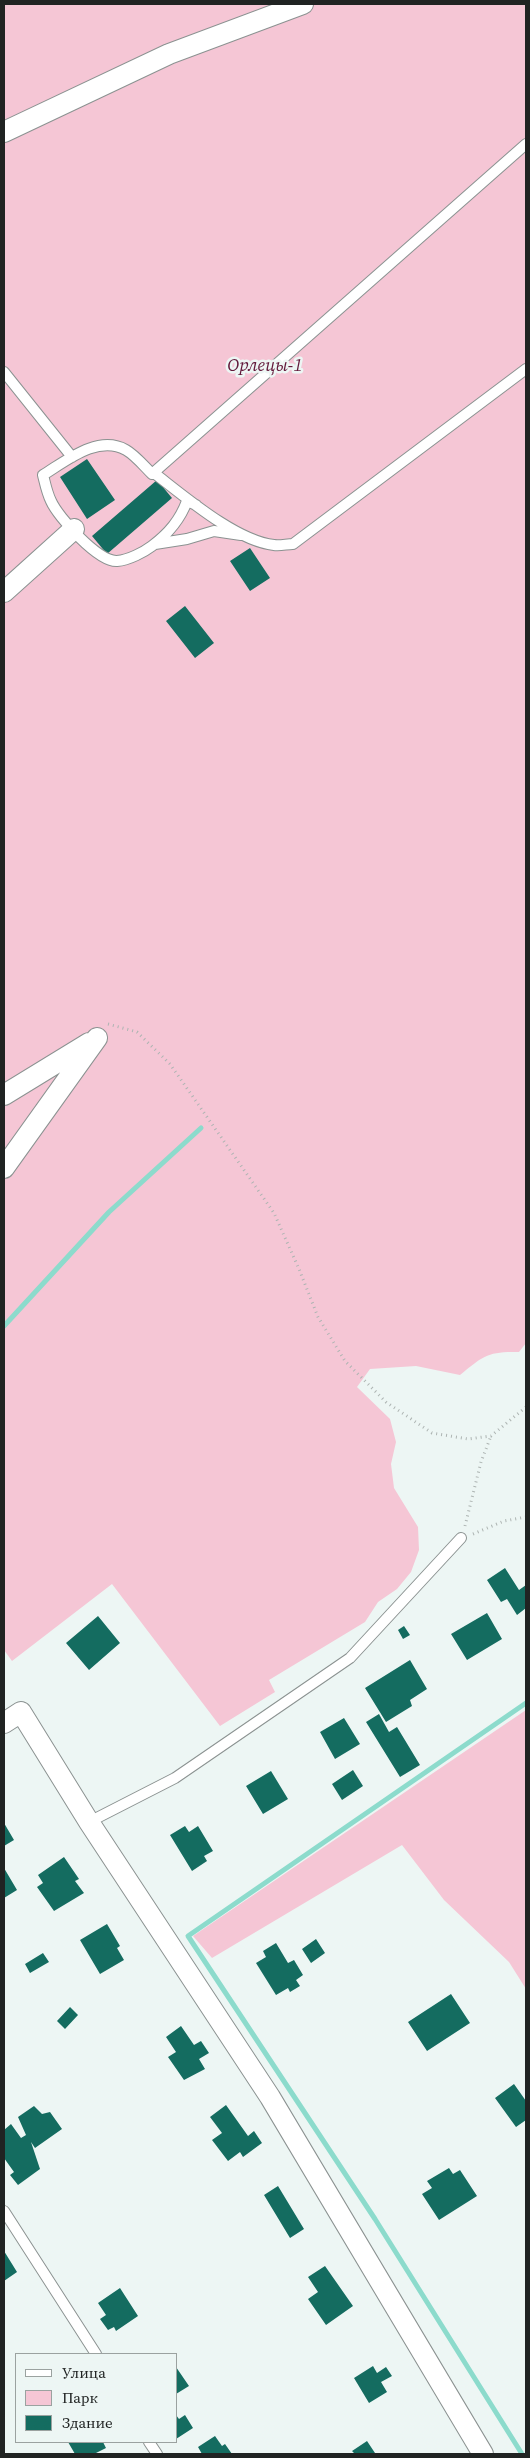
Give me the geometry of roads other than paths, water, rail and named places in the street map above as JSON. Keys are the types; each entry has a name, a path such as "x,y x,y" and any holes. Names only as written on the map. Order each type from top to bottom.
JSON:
{"street":[{"path":"4,132 169,54 303,4"},
{"path":"4,592 74,529"},
{"path":"4,1095 97,1038 4,1168"},
{"path":"4,1723 21,1712 89,1822 270,2097 482,2454"}],"lane":[{"path":"152,474 526,144"},
{"path":"154,544 187,539 214,531 250,537 273,545 293,544 526,368"},
{"path":"4,372 72,457"},
{"path":"196,505 187,501 181,517 166,536 143,552 118,561 104,557 88,546 51,502 43,475 89,448 109,444 126,450 152,474 154,473 196,505 250,537"},
{"path":"89,1822 175,1778 350,1658 461,1538"},
{"path":"4,2211 95,2353"},
{"path":"150,2443 157,2454"}],"waterway":[{"path":"4,1326 109,1212 201,1128"},
{"path":"522,2454 375,2219 188,1936 526,1703"}],"park label":[{"name":"Орлецы-1","path":"265,366"}]}
